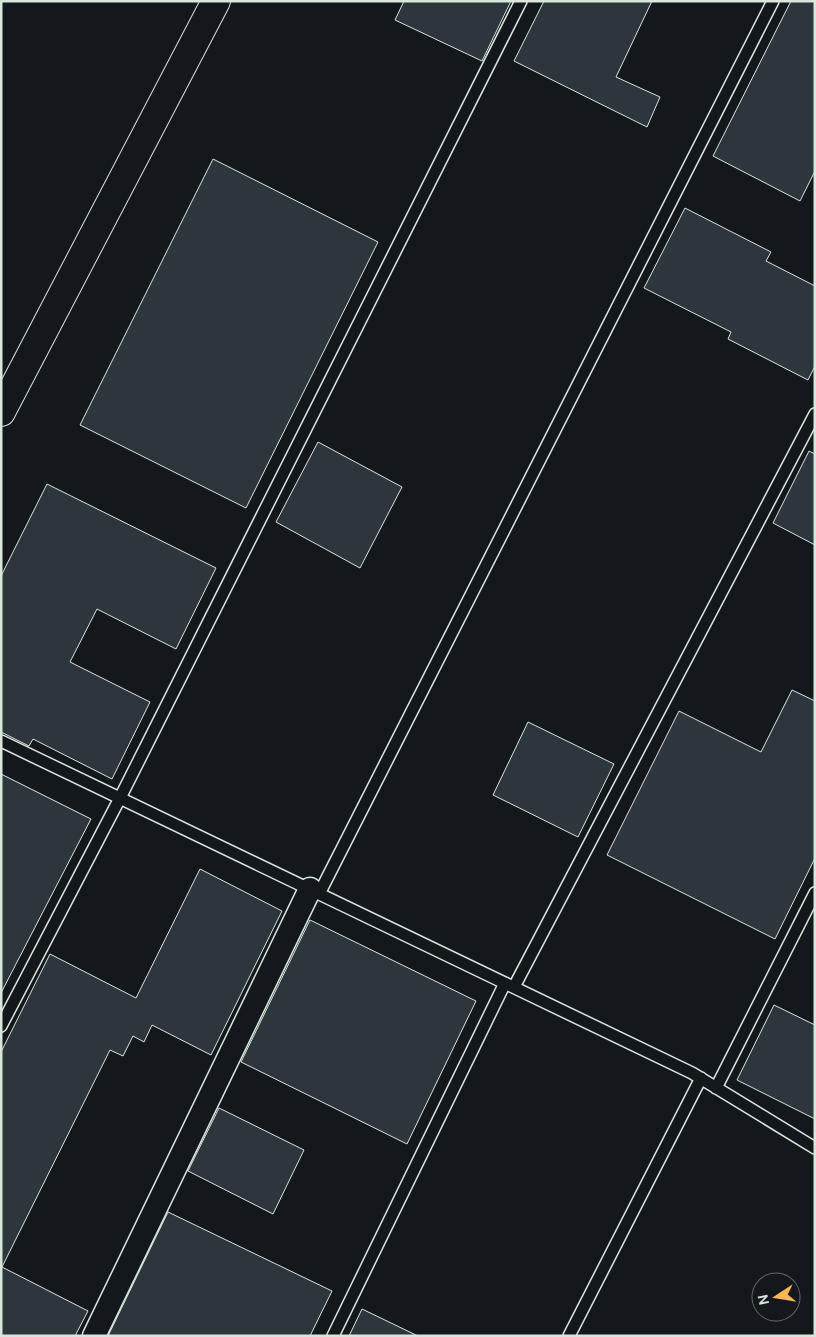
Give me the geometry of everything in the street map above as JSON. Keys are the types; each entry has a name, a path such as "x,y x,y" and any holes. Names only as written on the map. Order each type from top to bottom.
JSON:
{"main road":[{"path":"1,412 216,1"}],"street":[{"path":"94,1336 315,891"}],"lane":[{"path":"1,1026 120,798 521,1"},
{"path":"315,891 772,1"},
{"path":"333,1336 510,985 815,414"},
{"path":"1,741 683,1068 815,1148"},
{"path":"716,1088 815,893"},
{"path":"569,1336 701,1078"}],"building":[{"path":"404,1 511,1 482,61 395,20"},
{"path":"544,1 652,1 616,77 660,97 647,127 514,61"},
{"path":"791,1 815,1 815,171 800,201 713,156"},
{"path":"213,159 378,242 246,508 80,425"},
{"path":"685,208 771,252 766,261 815,286 815,366 808,380 728,339 731,332 644,288"},
{"path":"318,442 402,487 360,568 276,522"},
{"path":"809,451 815,454 815,545 773,523"},
{"path":"47,484 216,568 176,649 97,609 70,662 150,702 112,779 33,739 29,746 1,732 1,576"},
{"path":"792,690 815,701 815,858 775,939 607,855 679,711 761,752"},
{"path":"528,722 614,764 578,837 493,795"},
{"path":"1,774 91,819 1,993"},
{"path":"200,869 282,911 211,1055 152,1025 144,1042 133,1036 123,1056 110,1050 2,1267 88,1311 75,1336 1,1336 1,1052 50,954 136,998"},
{"path":"310,920 476,1001 407,1144 241,1062"},
{"path":"774,1005 815,1025 815,1119 737,1080"},
{"path":"219,1108 304,1150 273,1214 188,1171"},
{"path":"168,1212 332,1291 310,1336 108,1336"},
{"path":"362,1309 418,1336 349,1336"}]}
